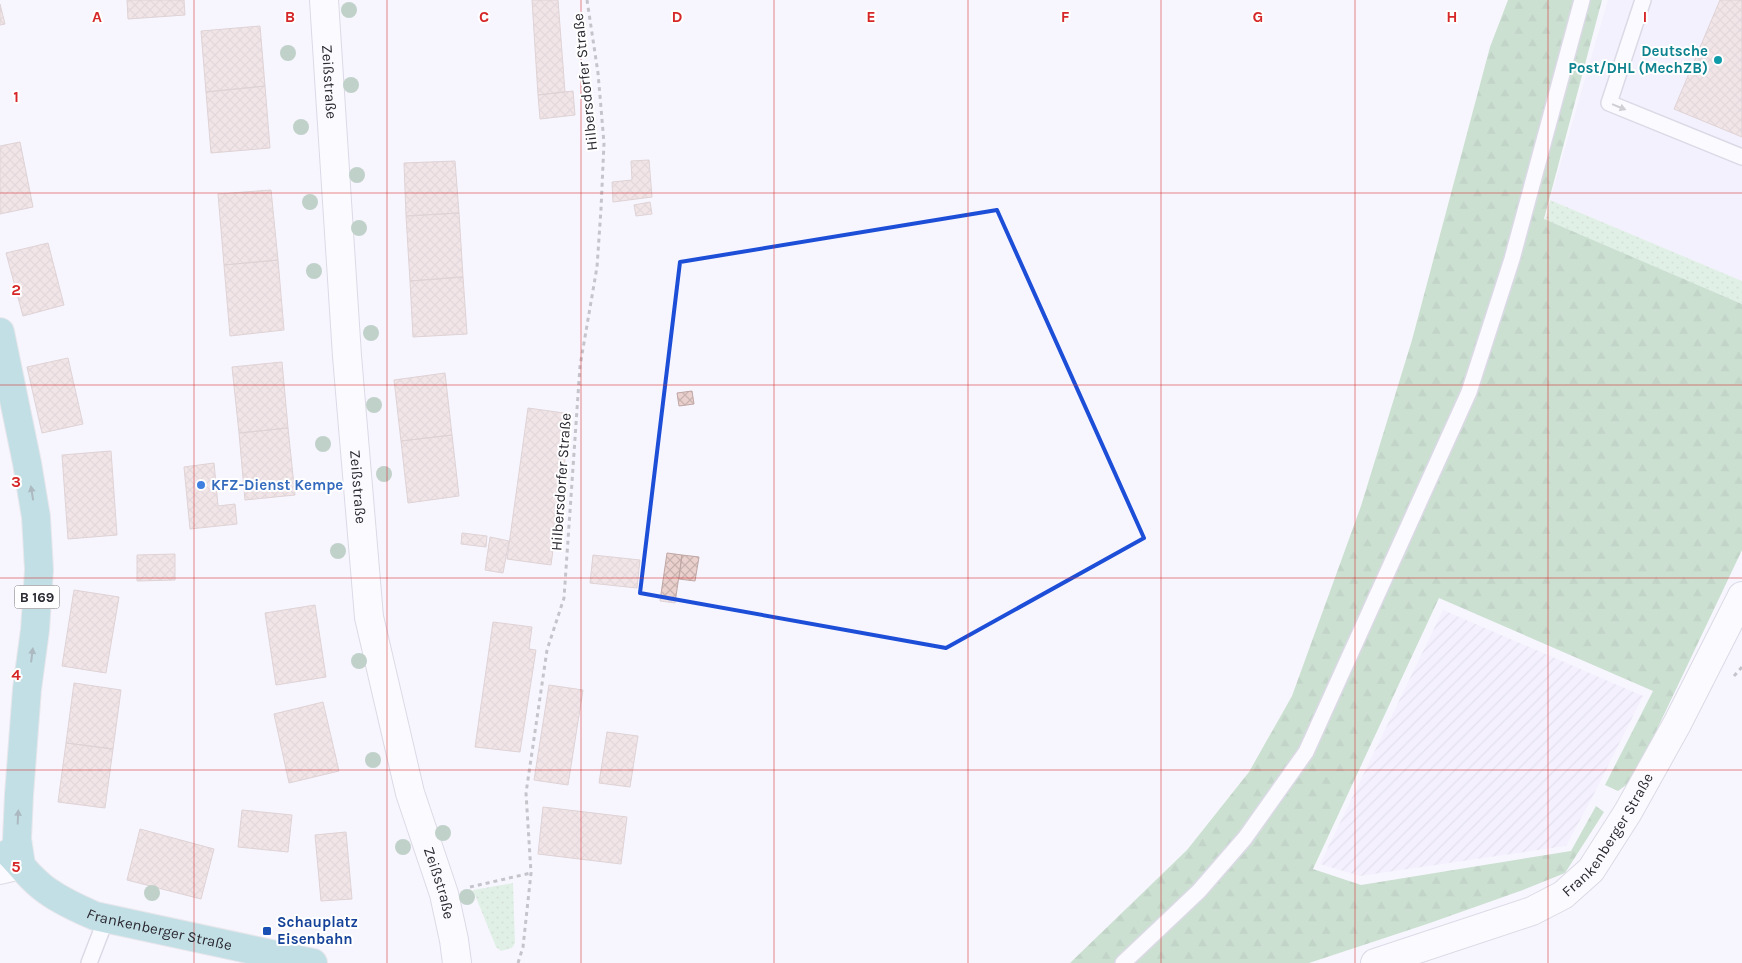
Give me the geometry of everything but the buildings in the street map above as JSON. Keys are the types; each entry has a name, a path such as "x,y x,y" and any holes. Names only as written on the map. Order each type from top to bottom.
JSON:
{"main road":[{"name":"B 169","path":"0,332 28,463 36,517 39,570 35,630 27,689 17,839 10,867"},
{"name":"Frankenberger Straße","path":"0,845 10,867 32,878 48,892 68,904 95,916 272,958 313,963"}],"street":[{"name":"Zeißstraße","path":"324,0 347,356 370,617 410,793 444,894 457,963"},
{"name":"Frankenberger Straße","path":"1375,963 1532,911 1562,894 1591,870 1628,812 1677,724 1742,596"}],"lane":[{"path":"1123,963 1199,890 1238,846 1306,752 1470,392 1514,249 1582,0"},
{"path":"1643,0 1609,102 1742,157"},
{"path":"89,963 106,918"}],"path":[{"name":"Hilbersdorfer Straße","path":"518,963 523,947 531,873 526,793 547,650 564,598 580,366 596,267 601,209 604,143 598,73 587,0"},
{"path":"444,894 531,873"}],"highlighted area":[{"path":"997,210 1144,538 946,648 640,593 680,262"}],"shaded area":[{"path":"1608,0 1742,0 1742,281 1550,200"},
{"path":"1443,610 1643,696 1566,846 1360,876 1320,864"}],"green space":[{"path":"1508,0 1602,0 1544,219 1742,304 1742,550 1633,780 1618,791 1605,785 1653,691 1439,598 1313,869 1361,885 1571,851 1596,806 1604,812 1565,873 1427,924 1309,963 1070,963 1187,850 1249,772 1292,696 1361,506 1412,340 1490,47"},
{"path":"1550,200 1742,281 1742,304 1545,220"},
{"path":"513,883 515,943 512,948 501,951 496,947 473,890"}],"place":[{"name":"Deutsche Post/DHL (MechZB)","path":"1718,60"},
{"name":"KFZ-Dienst Kempe","path":"201,485"},
{"name":"Schauplatz Eisenbahn","path":"267,931"}]}
